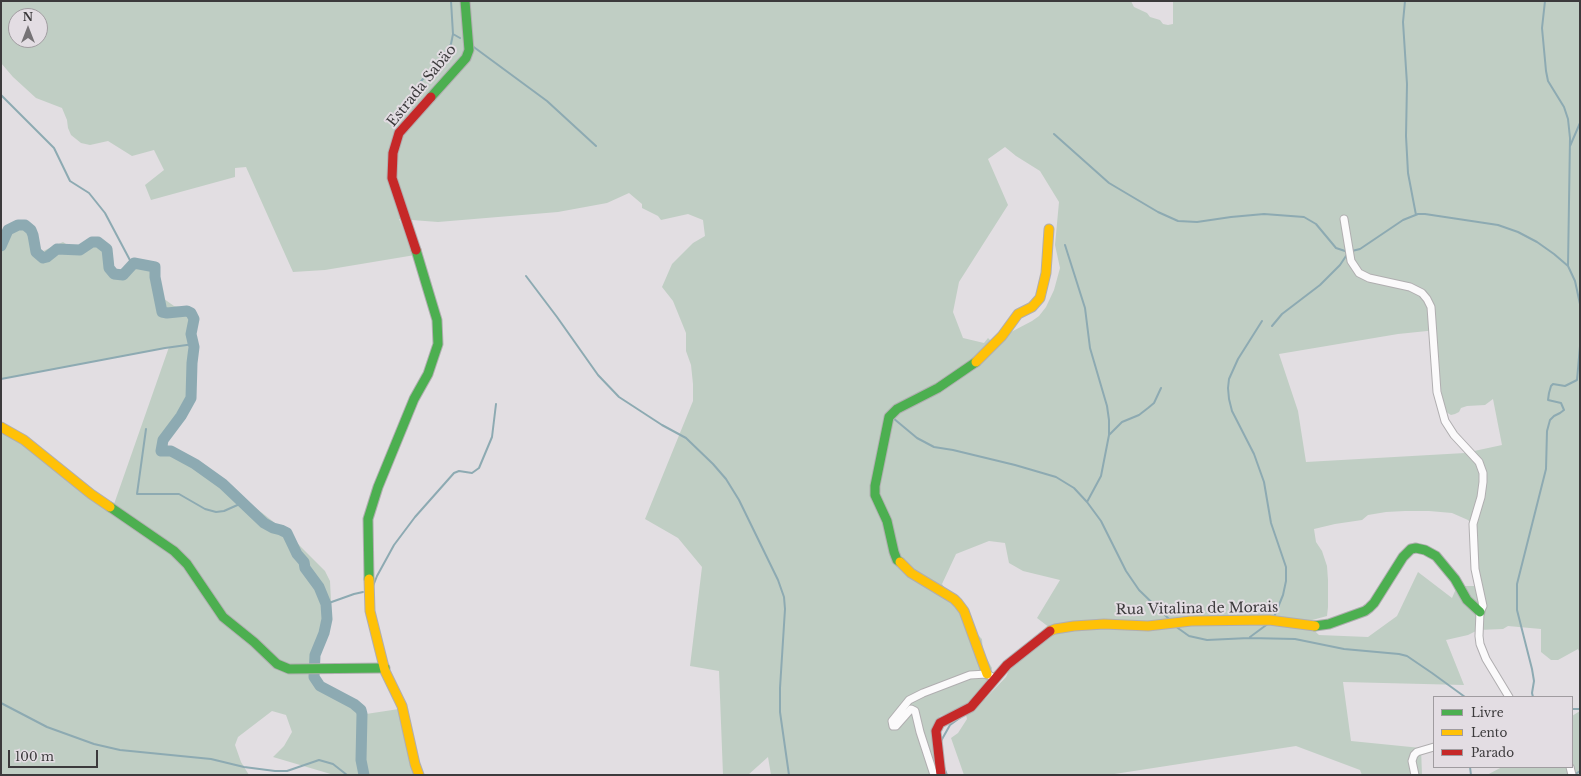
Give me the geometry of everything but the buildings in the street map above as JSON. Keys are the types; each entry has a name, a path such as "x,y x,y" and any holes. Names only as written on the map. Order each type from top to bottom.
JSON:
{"street":[{"name":"Estrada Sabäo","path":"419,775 415,764 402,706 385,668 370,611 368,519 378,487 414,399 428,374 438,344 437,320 392,178 394,153 399,133 466,58 469,50 465,1"},
{"path":"1344,219 1351,261 1359,273 1369,278 1410,287 1422,293 1431,307 1437,392 1445,421 1454,435 1479,462 1483,473 1481,497 1473,524 1475,570 1483,600 1483,606 1480,612 1480,644 1486,660 1508,696"},
{"path":"934,775 920,732 916,711 910,709 896,726 893,726 892,721 909,700 923,693 970,675 991,676 964,611 954,599 911,573 897,560 887,521 875,495 875,486 886,428 889,417 897,409 938,388 974,364 997,342 1018,314 1032,307 1040,298 1046,273 1049,229"},
{"path":"1,427 24,440 86,490 174,551 187,564 223,617 254,642 277,664 286,668 385,668"},
{"name":"Rua Vitalina de Morais","path":"941,775 937,742 938,726 942,721 971,707 984,693 991,676 1046,633 1055,629 1104,624 1148,626 1191,621 1274,620 1315,626 1329,624 1358,614 1369,608 1374,603 1403,557 1411,550 1416,548 1436,556 1455,579 1471,605 1480,612"},
{"path":"1415,775 1412,761 1414,755 1417,752 1433,747"}],"shaded area":[{"path":"1,1 1131,1 1134,7 1147,13 1150,17 1160,20 1163,24 1168,25 1173,24 1173,1 1580,1 1580,653 1578,649 1558,660 1551,660 1541,652 1541,629 1508,626 1503,629 1478,630 1468,635 1446,640 1464,685 1343,682 1351,741 1421,748 1422,775 1362,775 1360,770 1296,746 1108,775 964,775 951,738 958,733 967,719 965,710 958,710 940,716 935,727 940,775 771,775 768,757 748,775 723,775 719,671 690,666 702,567 678,538 645,519 693,401 691,365 686,351 686,333 673,301 662,287 672,264 693,243 705,236 703,220 688,214 661,220 658,216 642,208 642,204 629,193 607,203 558,212 438,222 399,219 415,255 325,270 293,272 246,167 235,168 235,177 151,200 145,185 164,170 154,150 132,156 108,141 90,145 81,143 71,135 62,108 36,98 13,77 1,63","holes":["1005,147 1016,156 1040,171 1059,202 1055,245 1060,268 1054,290 1046,307 1039,316 992,342 988,338 984,343 963,338 953,312 959,282 1008,205 988,159","1437,330 1437,364 1446,412 1451,415 1455,414 1459,412 1461,408 1467,406 1485,405 1493,399 1502,445 1465,453 1306,462 1298,411 1279,354 1398,334","1429,511 1452,513 1468,520 1474,527 1478,586 1461,586 1458,584 1452,598 1418,572 1397,616 1368,637 1319,635 1305,622 1327,616 1328,607 1327,566 1322,551 1316,542 1314,529 1362,520 1368,515 1386,512","989,541 1005,543 1009,563 1023,571 1060,580 1037,618 1054,631 1010,668 1006,677 985,699 981,694 988,683 992,668 983,652 982,639 970,627 942,584 956,554"]},
{"path":"23,222 34,231 41,252 63,242 75,250 100,239 109,249 110,260 115,272 138,260 155,265 155,284 160,296 174,306 191,309 194,314 189,320 188,394 184,419 166,435 168,447 202,466 284,530 325,571 330,581 331,601 328,623 322,635 318,673 319,684 366,714 399,709 418,775 334,775 273,757 284,746 292,732 286,715 272,711 238,737 235,745 241,762 249,775 1,775 1,424 86,484 113,507 169,347 1,379 1,235 14,225"},
{"path":"1580,711 1580,775 1487,775 1500,768 1573,768 1573,715"}],"waterway":[{"path":"401,115 416,87 442,57 451,44 453,34 451,1"},
{"path":"1405,1 1403,22 1407,84 1406,136 1408,173 1416,215"},
{"path":"1545,1 1542,28 1546,71 1548,81 1564,107 1568,119 1570,138 1568,266"},
{"path":"453,34 460,38"},
{"path":"471,45 547,101 596,146"},
{"path":"1,95 54,148 70,181 89,193 105,213 132,264"},
{"path":"1570,146 1580,123"},
{"path":"1054,134 1109,183 1158,212 1178,221 1197,222 1264,214 1304,217 1316,224 1336,248 1348,252 1360,249 1403,220 1418,214 1498,225 1518,232 1537,242 1568,266 1575,281 1580,304"},
{"path":"1,246 8,230 18,225 25,225 31,230 36,252 43,258 47,257 57,249 80,250 92,242 98,242 107,249 109,268 114,274 123,275 134,263 155,267 155,277 162,312 187,311 191,313 194,319 191,334 194,347 191,398 181,416 163,440 161,451 171,451 195,464 223,484 264,523 287,533 297,554 304,562 305,568 319,587 326,604 327,619 324,633 315,655 314,677 320,686 354,704 361,710 361,760 364,775"},
{"path":"1065,245 1085,308 1090,348 1107,406 1109,420 1109,435 1101,476 1087,502"},
{"path":"1272,326 1282,314 1320,285 1340,265 1348,253"},
{"path":"526,276 598,375 619,397 662,425 686,438 726,479 739,500 778,580 784,597 785,609 780,712 789,775"},
{"path":"1262,321 1238,359 1229,379 1228,388 1232,411 1254,454 1264,482 1271,523 1286,567 1286,581 1283,595 1274,617"},
{"path":"1,379 165,348 194,344"},
{"path":"1533,696 1534,681 1532,669 1517,610 1517,584 1546,469 1547,431 1550,420 1564,410 1561,403 1548,400 1549,393 1553,384 1565,386 1577,380 1580,346"},
{"path":"1109,435 1122,422 1139,415 1154,403 1161,388"},
{"path":"373,586 394,545 415,517 454,473 459,471 472,473 479,468 492,437 496,404"},
{"path":"893,418 917,438 934,447 1015,465 1056,477 1074,488 1101,521 1126,571 1139,590 1169,619"},
{"path":"146,429 137,494 179,494 205,509 216,512 224,511 242,503"},
{"path":"326,604 363,592"},
{"path":"1250,637 1269,623"},
{"path":"1175,626 1189,636 1207,640 1249,638 1295,639 1344,649 1399,654 1407,656 1464,696"},
{"path":"1,703 47,727 94,744 120,750 211,759 244,767 275,771 287,771 319,760 333,764 347,775"},
{"path":"1573,709 1580,709"},
{"path":"941,741 950,725 961,717"},
{"path":"944,767 947,775"},
{"path":"1470,768 1471,775"},
{"path":"1574,775 1580,771"}],"traffic: fast":[{"path":"431,97 466,58 469,50 465,1"},
{"path":"369,579 368,519 378,487 414,399 428,374 438,344 437,320 416,250"},
{"path":"900,562 897,560 894,552 887,521 875,495 875,486 889,417 897,409 938,388 976,362"},
{"path":"110,507 174,551 187,564 223,617 254,642 277,664 289,669 385,668"},
{"path":"1315,626 1329,624 1365,611 1369,608 1374,603 1403,557 1411,549 1416,548 1425,550 1436,556 1455,579 1467,600 1480,612"}],"traffic: slow":[{"path":"976,362 1002,336 1018,314 1032,307 1040,298 1046,273 1049,229"},
{"path":"1,427 24,440 91,494 110,507"},
{"path":"900,562 911,573 954,599 958,603 964,611 987,674"},
{"path":"369,579 370,611 385,671 402,706 415,764 419,775"},
{"path":"1050,631 1074,626 1104,624 1148,626 1191,621 1269,620 1315,626"}],"traffic: jam":[{"path":"416,250 392,178 393,153 399,133 431,97"},
{"path":"941,775 936,731 940,723 971,707 1007,665 1050,631"}]}
